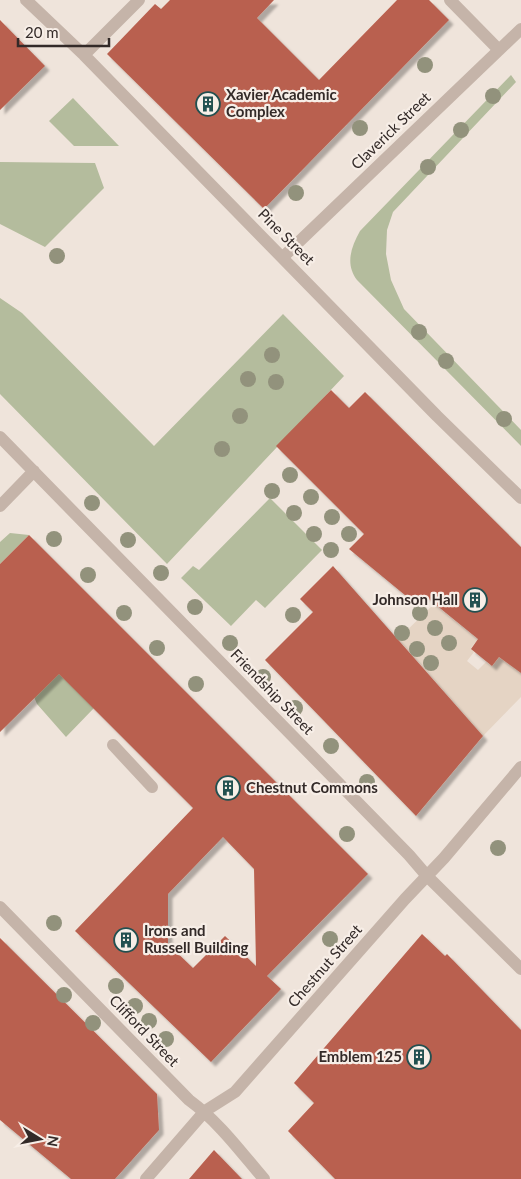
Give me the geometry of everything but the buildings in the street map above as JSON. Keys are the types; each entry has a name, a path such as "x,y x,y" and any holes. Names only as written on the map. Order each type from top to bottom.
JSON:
{"street":[{"name":"Pine Street","path":"26,0 84,55 437,416 521,498"},
{"path":"84,55 139,0"},
{"path":"450,0 499,50"},
{"name":"Claverick Street","path":"283,257 521,28"},
{"name":"Friendship Street","path":"0,437 409,855 427,876 521,969"},
{"path":"0,506 34,471"},
{"path":"113,745 152,787"},
{"name":"Chestnut Street","path":"146,1179 205,1111 235,1092 521,767"},
{"name":"Clifford Street","path":"0,907 189,1100 205,1111 238,1145 263,1178"}],"green space":[{"path":"511,75 516,82 393,212 387,230 386,254 391,280 404,309 521,430 521,446 357,280 353,274 350,262 352,249 360,231"},
{"path":"73,98 119,146 74,146 49,121"},
{"path":"0,162 95,163 104,188 45,247 0,224"},
{"path":"0,298 22,313 154,446 283,314 344,376 167,564 0,394"},
{"path":"270,498 322,550 265,608 256,600 231,626 181,578 193,566 199,570"},
{"path":"10,533 29,535 0,564 0,542"},
{"path":"0,615 94,708 66,737 37,704"}],"shaded area":[{"path":"434,604 478,639 471,648 474,652 467,661 478,670 486,662 492,666 499,657 521,673 521,697 483,736 398,639"}],"place":[{"name":"Xavier Academic Complex","path":"208,104"},
{"name":"Johnson Hall","path":"475,600"},
{"name":"Chestnut Commons","path":"228,788"},
{"name":"Irons and Russell Building","path":"126,940"},
{"name":"Emblem 125","path":"419,1057"}]}
